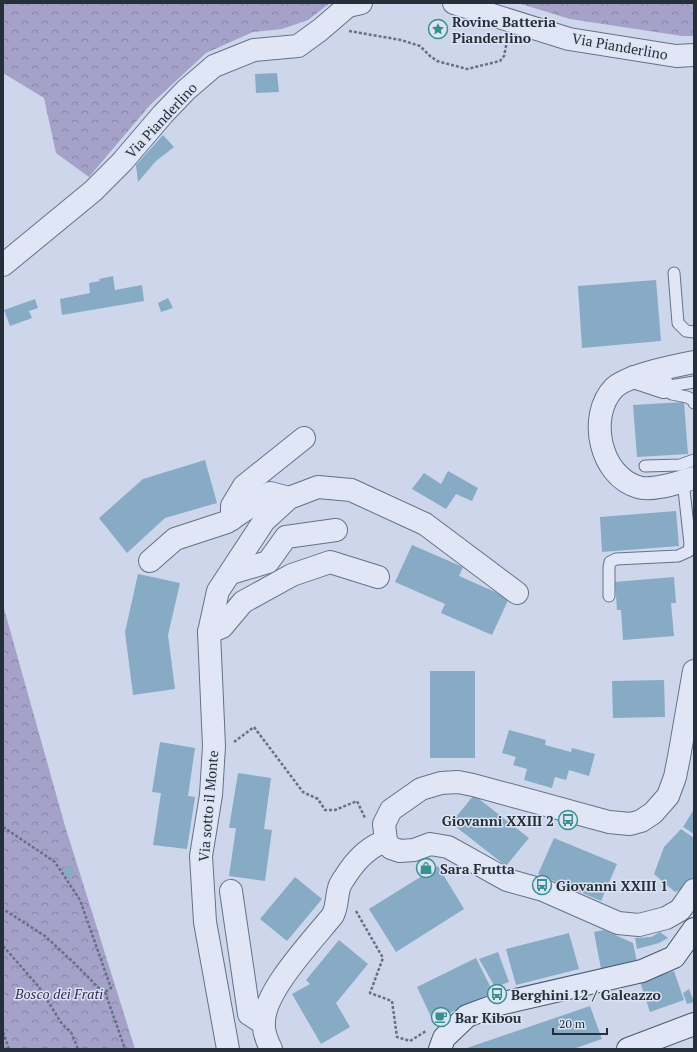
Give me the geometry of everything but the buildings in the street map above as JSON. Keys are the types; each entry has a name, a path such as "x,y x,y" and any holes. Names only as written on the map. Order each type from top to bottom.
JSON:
{"street":[{"name":"Via Pianderlino","path":"3,265 93,191 122,162 163,114 186,90 214,66 254,50 298,46 328,24 348,6 361,3"},
{"name":"Via Pianderlino","path":"454,3 569,39 676,56 694,55"},
{"path":"689,479 662,487 638,488 622,479 610,466 600,439 600,415 603,403 614,388 634,377 694,362"},
{"path":"634,377 664,387"},
{"path":"232,519 232,506 244,486 304,438"},
{"name":"Via sotto il Monte","path":"228,1049 205,922 201,856 211,795 214,746 209,632 218,591 264,521 289,498 318,487 351,490 425,524 517,593"},
{"path":"150,561 175,539 227,522 270,493 289,498"},
{"path":"231,573 268,562 286,537 336,530"},
{"path":"209,632 222,627 243,602 292,575 330,562 378,577"},
{"path":"271,1049 267,1040 264,1023 267,1004 278,985 333,915 337,906 339,887 351,867 362,854 381,842 384,824 391,810 421,790 441,783 458,782 609,822 630,824 641,821 653,813 668,796 675,777 694,671"},
{"path":"381,842 400,851 414,850 430,844 448,847 507,880 543,890 618,923 639,925 652,923 666,918 680,910 694,890"},
{"path":"231,891 249,1014 264,1023"},
{"path":"440,1049 444,1038 467,1016 499,1004 642,971 674,957 694,929"},
{"path":"628,1049 694,1024"}],"lane":[{"path":"674,273 678,323 686,332 694,332"},
{"path":"664,387 694,382"},
{"path":"664,387 672,394 687,397 693,400 694,403"},
{"path":"645,466 680,465 694,460"},
{"path":"609,596 610,562 616,559 678,556 689,551 689,479"}],"path":[{"path":"328,24 356,33 401,40 420,46 437,61 467,69 500,61 504,56 506,41 518,28 520,23"},
{"path":"232,744 254,727 303,792 318,799 325,810 335,810 357,801 381,842"},
{"path":"3,827 55,862 80,900 111,988 105,992"},
{"path":"3,909 45,936 79,967 97,987 105,992 125,1049"},
{"path":"350,915 355,910 384,958 370,993 392,1001 397,1037 410,1042 423,1032 427,1031"},
{"path":"3,946 39,987 62,1024 71,1032 78,1049"},
{"path":"3,1032 9,1049"}],"green space":[{"path":"3,3 330,3 308,20 282,29 253,32 206,53 150,105 89,177 56,153 44,98 3,73"},
{"path":"518,3 694,3 694,36 682,36 570,19"},
{"name":"Bosco dei Frati","path":"3,605 65,826 135,1049 3,1049"}],"place":[{"name":"Rovine Batteria Pianderlino","path":"438,29"},
{"name":"Giovanni XXIII 2","path":"568,820"},
{"name":"Sara Frutta","path":"426,868"},
{"name":"Giovanni XXIII 1","path":"542,885"},
{"name":"Berghini 12 / Galeazzo","path":"497,994"},
{"name":"Bar Kibou","path":"441,1017"}]}
